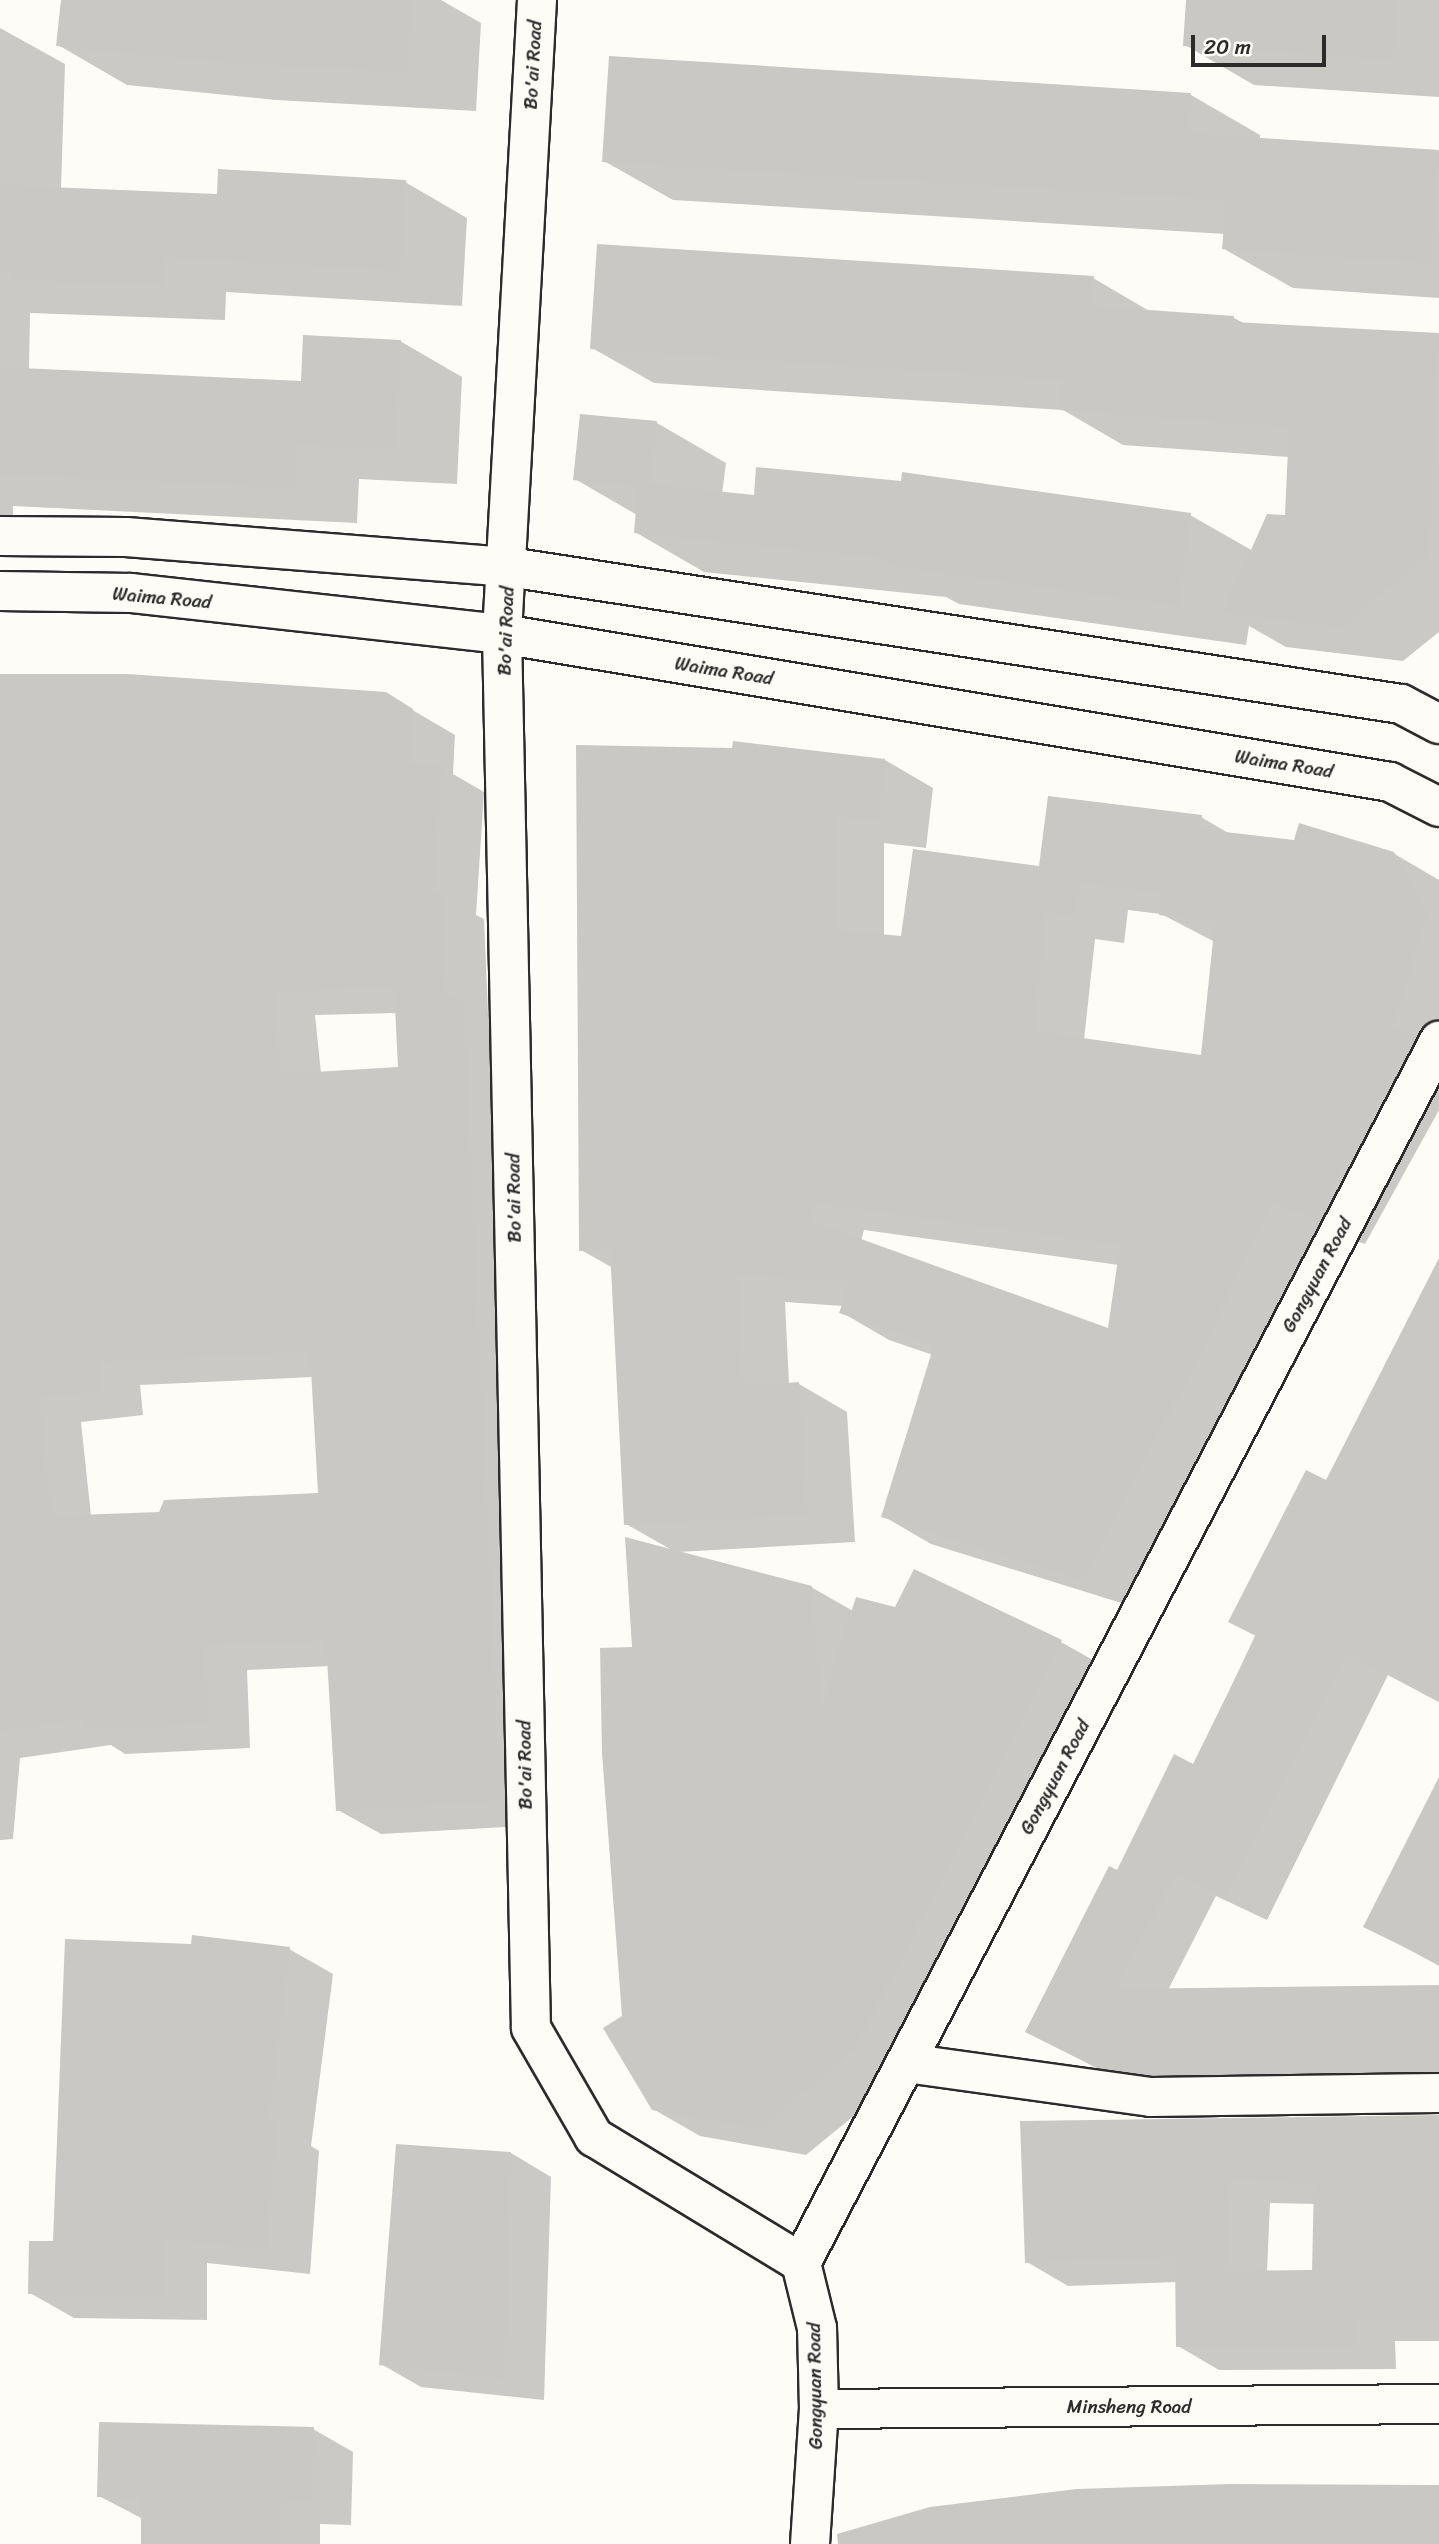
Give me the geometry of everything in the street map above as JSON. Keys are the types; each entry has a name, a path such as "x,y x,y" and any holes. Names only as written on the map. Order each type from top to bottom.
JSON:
{"street":[{"name":"Bo'ai Road","path":"537,0 509,567 502,634 531,2028 594,2137 802,2263"},
{"path":"0,536 126,537 509,567 1401,704 1439,724"},
{"name":"Waima Road","path":"0,591 131,593 502,634 1390,782 1439,807"},
{"name":"Gongyuan Road","path":"810,2544 819,2409 817,2328 802,2263 1439,1041"},
{"path":"906,2063 1151,2097 1439,2093"},
{"name":"Minsheng Road","path":"819,2409 1439,2404"}],"building":[{"path":"61,0 411,0 407,72 205,61 56,46"},
{"path":"1186,0 1397,0 1392,60 1183,46"},
{"path":"609,56 1191,93 1189,133 1439,150 1431,263 1222,249 1226,200 602,162"},
{"path":"218,169 406,180 400,271 165,257 164,285 14,280 14,273 0,273 0,185 217,194"},
{"path":"597,244 1094,276 1092,306 1234,316 1234,322 1439,333 1429,555 1341,627 1223,613 1267,514 1285,515 1289,427 1060,410 1063,380 590,349"},
{"path":"303,335 401,340 395,449 297,445 295,488 0,474 0,367 301,381"},
{"path":"580,414 657,421 650,484 754,495 756,467 901,481 902,472 1191,513 1178,606 888,565 889,559 634,533 638,486 573,480"},
{"path":"0,674 128,674 386,692 413,709 410,763 442,765 433,893 442,893 446,998 463,998 500,1801 336,1811 326,1641 205,1646 208,1724 81,1730 85,1719 0,1731","holes":["394,987 398,1067 281,1074 273,992","310,1352 318,1493 164,1500 159,1512 51,1516 39,1398 101,1391 98,1362"]},
{"path":"733,741 885,759 878,821 836,816 836,930 901,936 913,849 1039,866 1048,796 1202,815 1200,829 1294,840 1299,823 1394,852 1426,915 1393,1027 1417,1035 1316,1218 1271,1203 1197,1360 1082,1580 881,1517 934,1345 839,1313 850,1282 737,1275 743,1386 799,1382 807,1515 624,1525 610,1249 579,1251 576,745 732,748","holes":["1080,883 1162,893 1159,915 1215,922 1201,1055 1034,1031 1046,912 1076,916","815,1203 1120,1245 1108,1328 811,1221"]},
{"path":"1439,1258 1439,1702 1347,1653 1225,1898 1175,1874 1116,1989 1439,1985 1439,2071 1152,2075 1095,2067 1025,2032 1109,1866 1117,1870 1174,1754 1193,1764 1256,1636 1228,1622 1306,1470 1326,1480"},
{"path":"625,1537 812,1586 820,1711 856,1597 895,1607 914,1569 1062,1640 854,2051 759,2129 652,2110 603,2028 622,2016 602,1753 600,1648 632,1647"},
{"path":"1439,1777 1439,1964 1363,1927"},
{"path":"192,1935 290,1947 268,2123 276,2124 267,2250 164,2239 164,2296 28,2294 29,2241 53,2241 65,1939 191,1944"},
{"path":"1439,2115 1439,2319 1355,2318 1355,2346 1176,2347 1175,2257 1025,2263 1020,2121","holes":["1230,2180 1314,2183 1312,2270 1225,2271"]},
{"path":"396,2144 511,2152 504,2378 379,2365"},
{"path":"99,2422 314,2427 312,2502 281,2502 280,2544 141,2544 141,2498 97,2497"},
{"path":"1230,2484 1439,2485 1439,2544 838,2544 837,2534 930,2507 1077,2489"}]}
